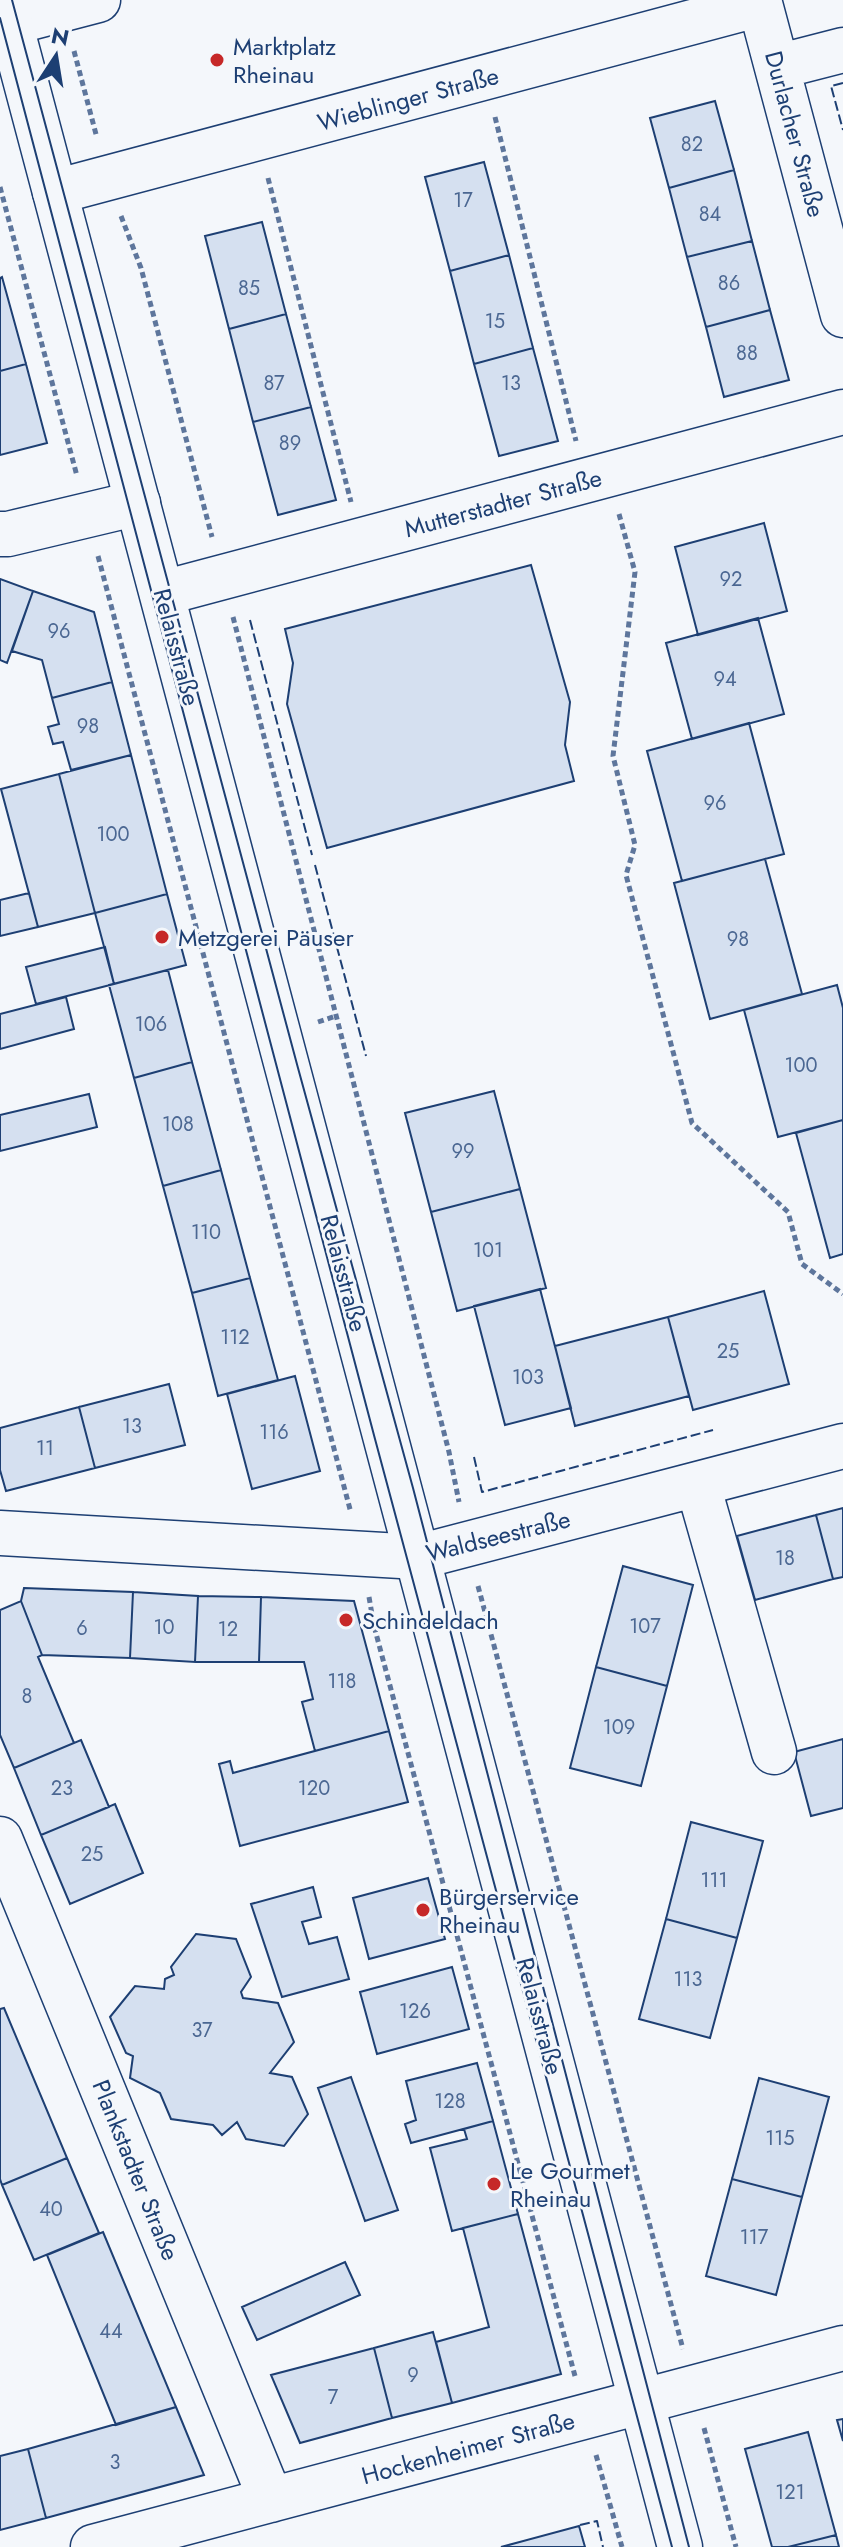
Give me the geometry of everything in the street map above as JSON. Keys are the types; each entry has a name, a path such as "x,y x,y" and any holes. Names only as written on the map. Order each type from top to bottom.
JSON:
{"street":[{"name":"Durlacher Straße","path":"760,2 843,315"},
{"name":"Wieblinger Straße","path":"55,192 760,2"},
{"path":"7,11 80,4"},
{"name":"Relaisstraße","path":"7,11 680,2547"},
{"path":"777,67 843,50"},
{"name":"Mutterstadter Straße","path":"163,593 843,412"},
{"path":"0,534 138,503"},
{"name":"Waldseestraße","path":"0,1533 418,1557 843,1446"},
{"path":"698,1485 774,1752"},
{"name":"Plankstadter Straße","path":"0,1839 271,2500"},
{"name":"Hockenheimer Straße","path":"93,2547 843,2348"}],"path":[{"path":"80,4 107,178 141,268 449,1452 468,1546 736,2547"},
{"path":"485,78 598,478 635,572 613,756 635,845 626,875 692,1123 788,1212 802,1264 843,1294"},
{"path":"258,138 361,540"},
{"path":"0,187 362,1555 374,1626 622,2547"}],"building":[{"path":"715,101 734,170 669,188 650,118"},
{"path":"484,162 509,255 450,271 425,177"},
{"path":"734,170 752,241 687,257 669,188"},
{"path":"262,222 286,314 229,329 205,236"},
{"path":"752,241 770,310 706,327 687,257"},
{"path":"509,255 533,348 474,364 450,271"},
{"path":"0,278 26,364 0,371"},
{"path":"770,310 789,380 724,397 706,327"},
{"path":"286,314 311,407 253,422 229,329"},
{"path":"533,348 558,441 499,456 474,364"},
{"path":"26,364 47,443 0,455 0,371"},
{"path":"311,407 336,500 278,515 253,422"},
{"path":"764,523 787,611 698,635 675,547"},
{"path":"531,565 570,702 565,745 574,781 327,848 287,704 293,663 285,629"},
{"path":"0,579 33,591 7,663 0,660"},
{"path":"33,591 94,612 112,682 52,698 42,660 12,651"},
{"path":"758,618 784,714 692,739 666,643"},
{"path":"112,682 131,755 71,770 63,742 53,744 48,727 59,724 52,698"},
{"path":"749,723 784,854 682,881 647,751"},
{"path":"131,755 167,894 95,913 59,774"},
{"path":"59,774 95,913 38,927 1,789"},
{"path":"765,859 802,994 710,1019 674,883"},
{"path":"29,893 38,927 0,936 0,900"},
{"path":"167,894 186,965 114,984 95,913"},
{"path":"105,947 114,984 36,1004 26,967"},
{"path":"168,970 192,1062 134,1078 109,985"},
{"path":"837,985 843,1008 843,1120 778,1137 744,1010"},
{"path":"66,997 74,1029 0,1049 0,1014"},
{"path":"192,1062 221,1170 163,1186 134,1078"},
{"path":"494,1091 520,1189 431,1212 405,1113"},
{"path":"89,1094 97,1127 0,1151 0,1115"},
{"path":"843,1120 843,1254 830,1258 796,1133"},
{"path":"221,1170 250,1278 192,1293 163,1186"},
{"path":"520,1189 546,1288 457,1311 431,1212"},
{"path":"250,1278 278,1380 218,1396 192,1293"},
{"path":"540,1289 571,1408 505,1425 474,1306"},
{"path":"764,1291 789,1384 693,1410 668,1317"},
{"path":"668,1317 689,1396 575,1426 555,1346"},
{"path":"295,1376 320,1471 252,1489 227,1394"},
{"path":"169,1384 185,1445 95,1468 79,1407"},
{"path":"79,1407 95,1468 6,1491 0,1470 0,1428"},
{"path":"843,1508 843,1577 833,1579 816,1515"},
{"path":"816,1515 833,1579 755,1600 737,1536"},
{"path":"623,1566 693,1585 667,1686 596,1667"},
{"path":"24,1588 133,1592 130,1658 42,1655 21,1601"},
{"path":"133,1592 198,1596 195,1662 130,1658"},
{"path":"198,1596 261,1597 259,1662 195,1662"},
{"path":"261,1597 354,1601 389,1731 315,1751 302,1702 313,1699 304,1662 259,1662"},
{"path":"21,1601 42,1655 38,1657 74,1743 14,1768 0,1735 0,1610"},
{"path":"596,1667 667,1686 641,1786 570,1768"},
{"path":"389,1731 408,1802 240,1846 219,1764 230,1761 233,1773"},
{"path":"843,1739 843,1808 811,1816 794,1752"},
{"path":"81,1740 109,1807 41,1835 14,1768"},
{"path":"115,1804 143,1873 70,1904 41,1835"},
{"path":"691,1822 763,1841 737,1938 666,1919"},
{"path":"428,1878 445,1939 369,1959 353,1898"},
{"path":"313,1887 321,1917 302,1922 309,1944 337,1937 349,1979 282,1997 251,1904"},
{"path":"666,1919 737,1938 710,2038 639,2019"},
{"path":"196,1934 236,1939 251,1977 241,1992 243,1998 278,2003 294,2042 270,2073 292,2077 308,2114 284,2146 246,2139 237,2122 222,2135 213,2125 171,2119 160,2093 130,2078 133,2056 126,2053 110,2017 135,1986 164,1989 165,1979 174,1975 171,1967"},
{"path":"452,1967 469,2029 377,2054 360,1992"},
{"path":"4,2008 67,2158 2,2185 0,2009"},
{"path":"477,2063 493,2121 411,2143 405,2124 416,2120 406,2081"},
{"path":"351,2077 398,2210 365,2221 318,2088"},
{"path":"759,2078 829,2097 802,2197 732,2179"},
{"path":"493,2121 518,2214 452,2231 430,2148 467,2139 464,2129"},
{"path":"67,2158 99,2233 34,2260 2,2185"},
{"path":"732,2179 802,2197 776,2295 706,2276"},
{"path":"518,2214 561,2374 452,2403 436,2342 489,2327 463,2228"},
{"path":"103,2232 176,2407 116,2425 47,2255"},
{"path":"345,2262 360,2295 257,2340 242,2307"},
{"path":"433,2332 452,2403 392,2418 374,2348"},
{"path":"374,2348 392,2418 300,2443 271,2375"},
{"path":"176,2407 204,2475 46,2518 28,2449"},
{"path":"843,2419 843,2441 837,2420"},
{"path":"808,2432 836,2535 788,2547 772,2547 745,2449"},
{"path":"28,2449 46,2518 0,2530 0,2456"},
{"path":"579,2526 585,2547 501,2547"},
{"path":"836,2535 839,2547 788,2547"}],"tram line":[{"path":"12,0 413,1488 689,2547"},
{"path":"0,18 375,1439 672,2547"}],"fence":[{"path":"843,83 831,86 843,130"},
{"path":"250,620 312,855"},
{"path":"315,865 366,1056"},
{"path":"474,1457 482,1492 713,1430"},
{"path":"580,2525 597,2521 603,2547"}],"place":[{"name":"Marktplatz Rheinau","path":"217,60"},
{"name":"Metzgerei Päuser","path":"162,937"},
{"name":"Schindeldach","path":"346,1620"},
{"name":"Bürgerservice Rheinau","path":"423,1910"},
{"name":"Le Gourmet Rheinau","path":"494,2184"}]}
